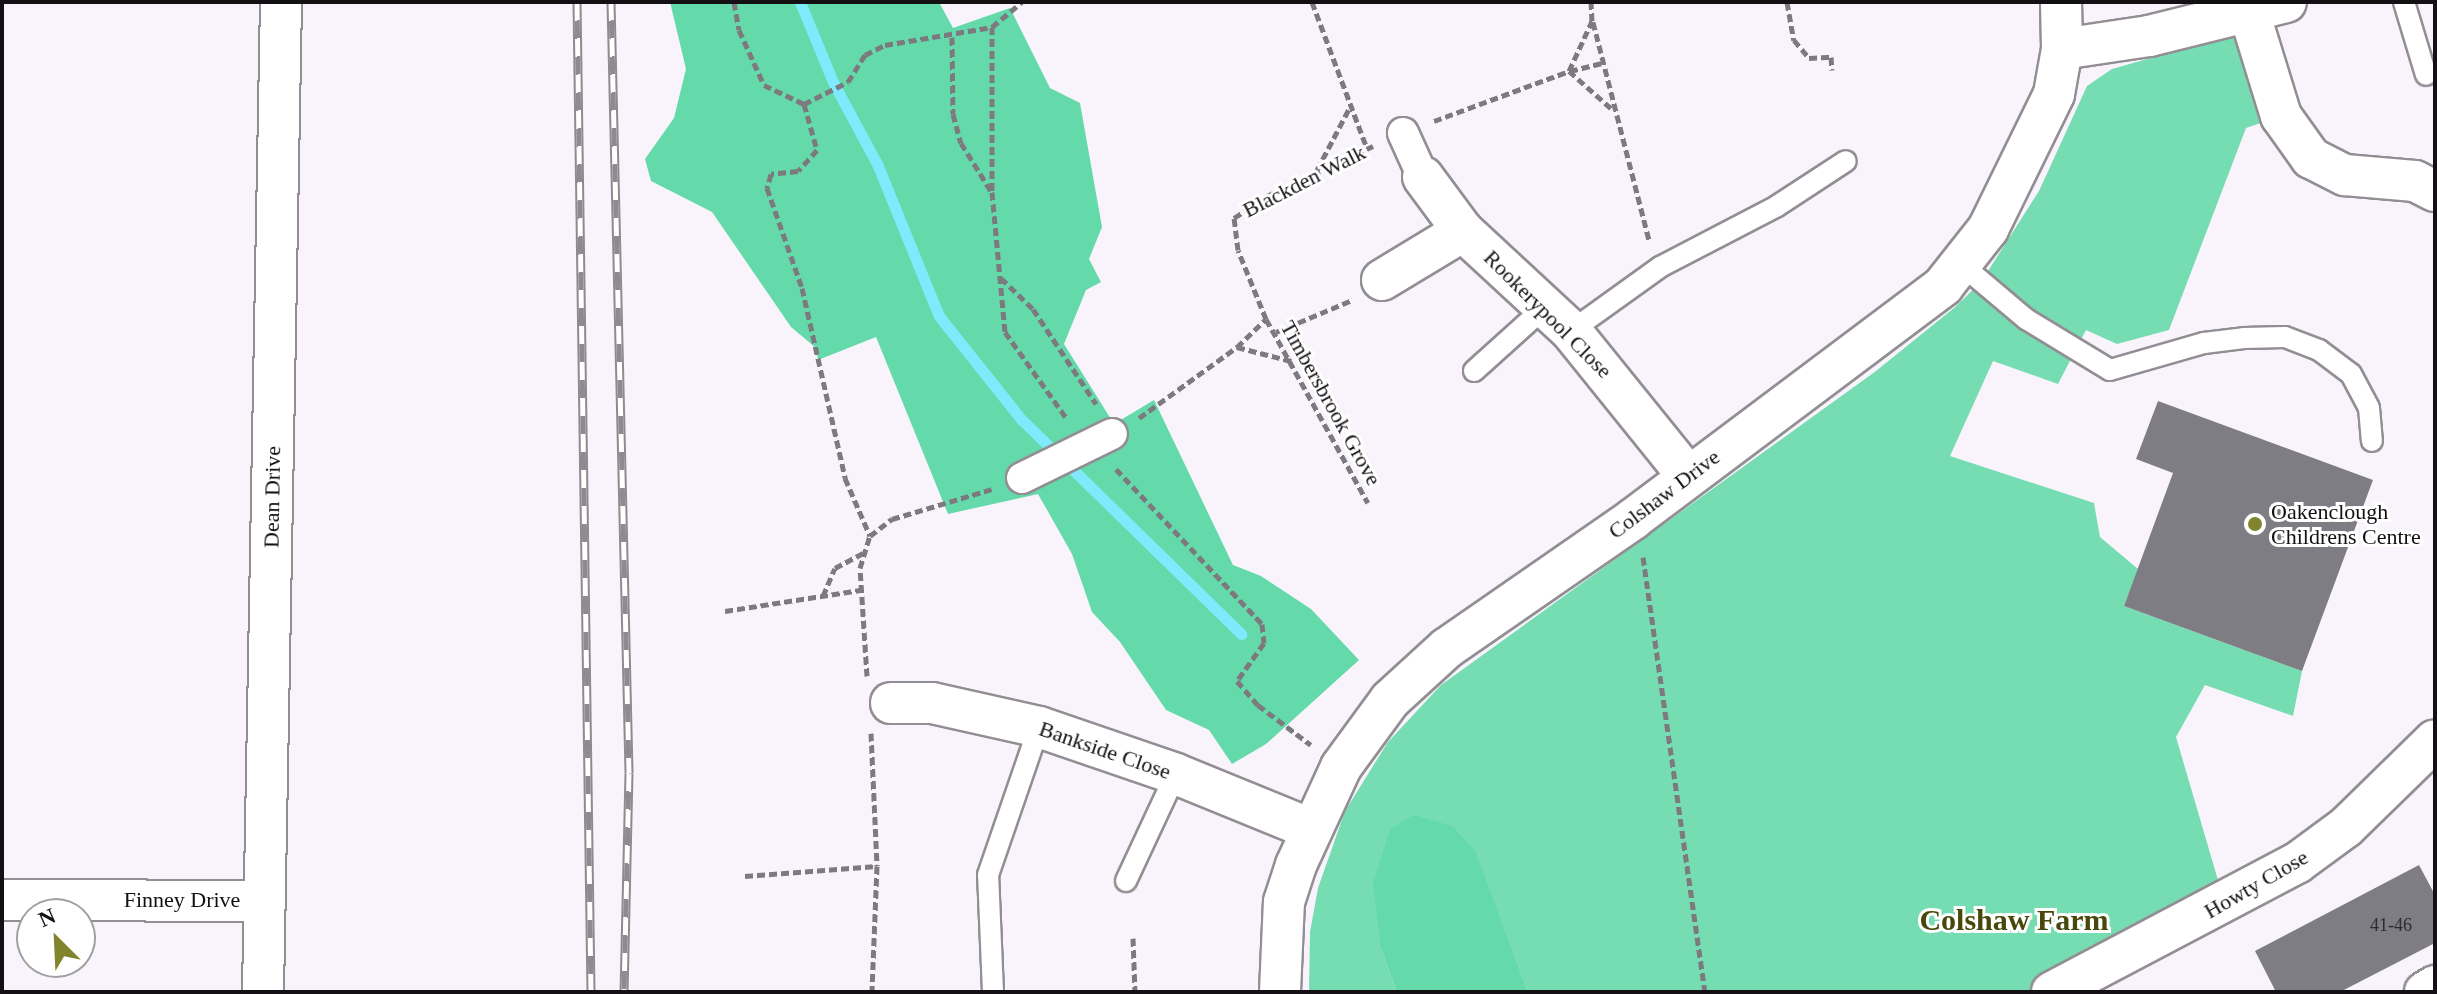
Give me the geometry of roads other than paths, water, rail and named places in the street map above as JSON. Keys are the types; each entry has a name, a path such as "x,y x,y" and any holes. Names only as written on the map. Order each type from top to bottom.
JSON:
{"street":[{"name":"Dean Drive","path":"263,992 281,2"},
{"name":"Colshaw Drive","path":"1280,992 1284,902 1311,829 1341,767 1419,671 1911,315 1962,265 1988,229 2029,152 2054,94 2062,49 2061,2"},
{"path":"2062,49 2239,10 2281,116 2311,158 2337,172 2415,181 2435,191"},
{"path":"1403,133 1423,177"},
{"name":"Rookerypool Close","path":"1423,177 1463,231 1558,319 1688,476"},
{"path":"1382,280 1463,231"},
{"path":"1022,478 1112,434"},
{"name":"Bankside Close","path":"880,703 932,703 1039,727 1176,774 1311,829"},
{"name":"Howty Close","path":"2052,992 2297,863 2346,827 2435,740"},
{"name":"Finney Drive","path":"2,900 265,901"},
{"path":"2425,992 2435,986"}],"lane":[{"path":"2404,2 2426,75"},
{"path":"1474,371 1558,319 1777,206 1846,161"},
{"path":"1962,265 2026,319 2110,370 2204,343 2244,338 2285,337 2319,350 2351,374 2369,408 2372,441"},
{"path":"993,992 988,875 1039,727"},
{"path":"1126,881 1176,774"}],"waterway":[{"path":"800,2 833,82 878,166 939,316 1021,419 1241,634"}],"railway":[{"path":"577,2 591,992"},
{"path":"611,2 629,773 624,992"}],"place":[{"name":"Oakenclough Childrens Centre","path":"2255,524"}],"district":[{"name":"Colshaw Farm","path":"2014,920"}]}
